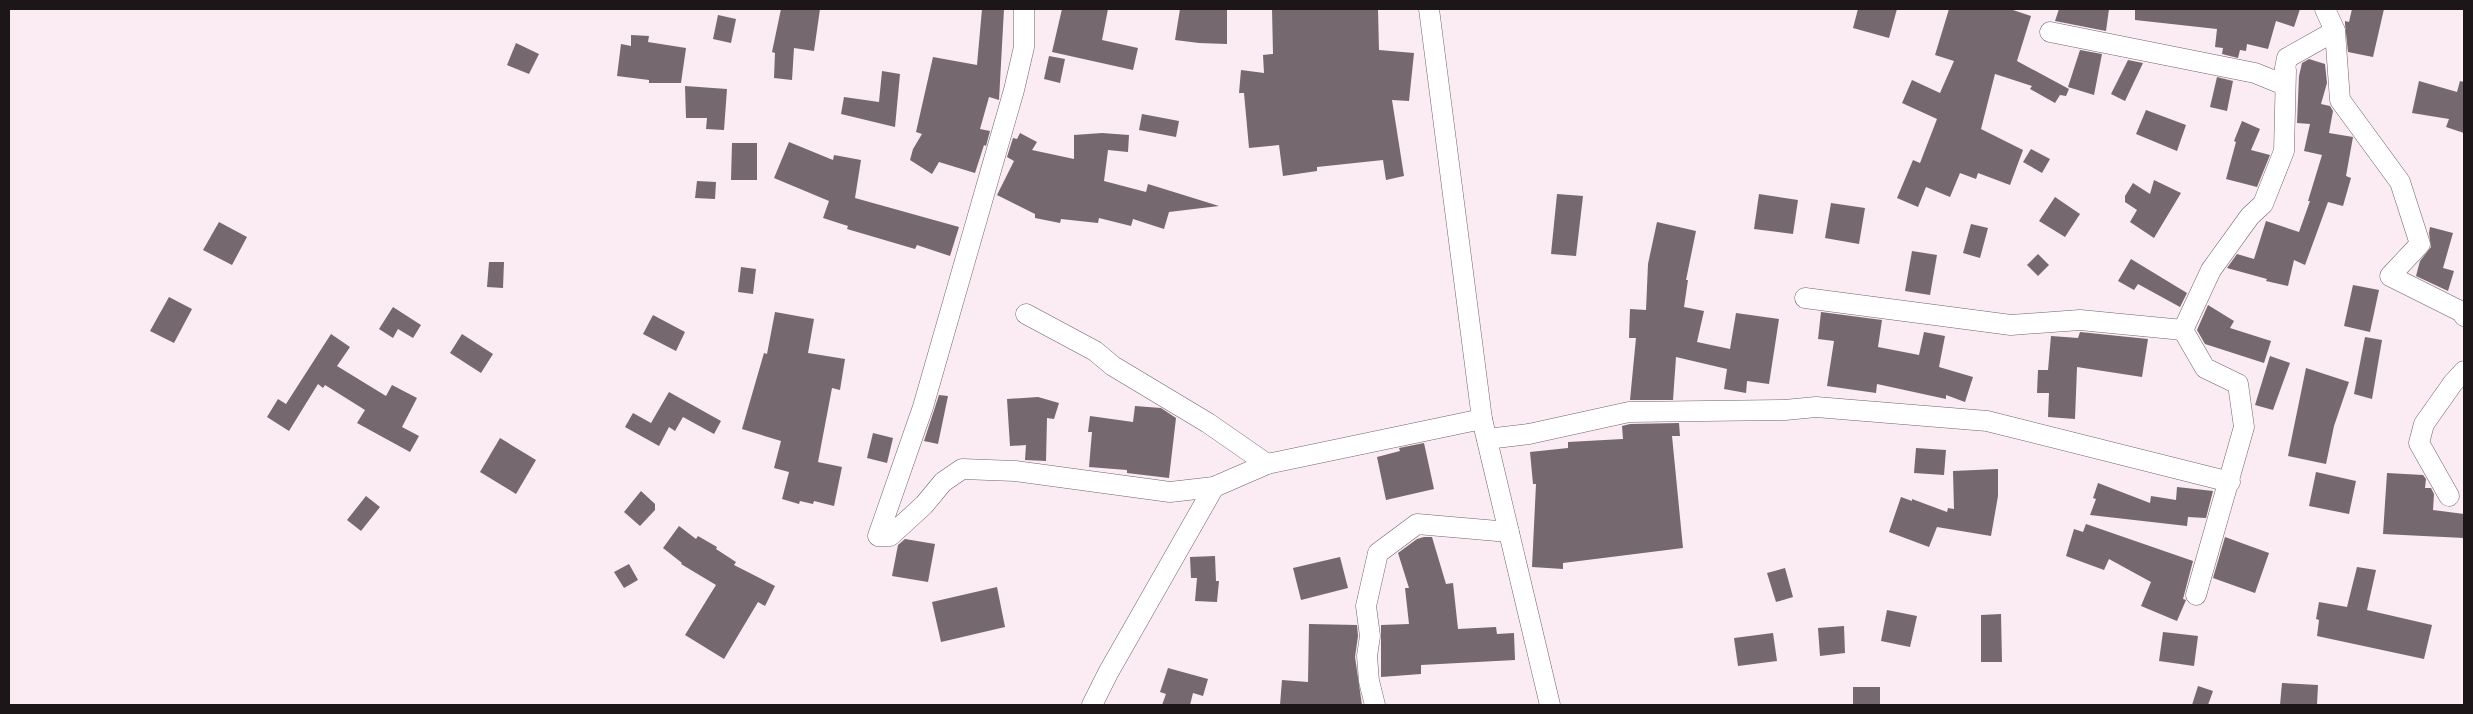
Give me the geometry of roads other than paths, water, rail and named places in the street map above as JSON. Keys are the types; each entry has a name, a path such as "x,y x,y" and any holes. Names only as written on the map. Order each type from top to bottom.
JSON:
{"street":[{"path":"1024,9 1024,47 1014,90 923,407 878,536 890,536 924,505 943,482 962,469 1015,471 1170,492 1214,487 1267,464 1482,419"},
{"path":"1429,9 1482,419 1550,705"},
{"path":"2327,10 2336,31 2340,100 2400,182 2420,244 2390,276 2462,312 2464,316"},
{"path":"2287,58 2336,31"},
{"path":"2050,32 2256,73 2282,84 2287,58"},
{"path":"2183,330 2211,270 2250,216 2263,204 2284,151 2287,58"},
{"path":"1805,298 2011,325 2080,320 2183,330"},
{"path":"1026,314 1095,351 1113,366 1208,422 1267,464"},
{"path":"2183,330 2205,368 2238,384 2244,427 2230,482 2196,595"},
{"path":"2448,496 2419,443 2424,424 2464,371"},
{"path":"1487,439 1529,434 1629,412 1816,408 1987,421 2230,482"},
{"path":"1092,705 1108,673 1214,487"},
{"path":"1375,705 1369,681 1367,656 1370,636 1366,606 1378,553 1417,524 1509,532"}]}
